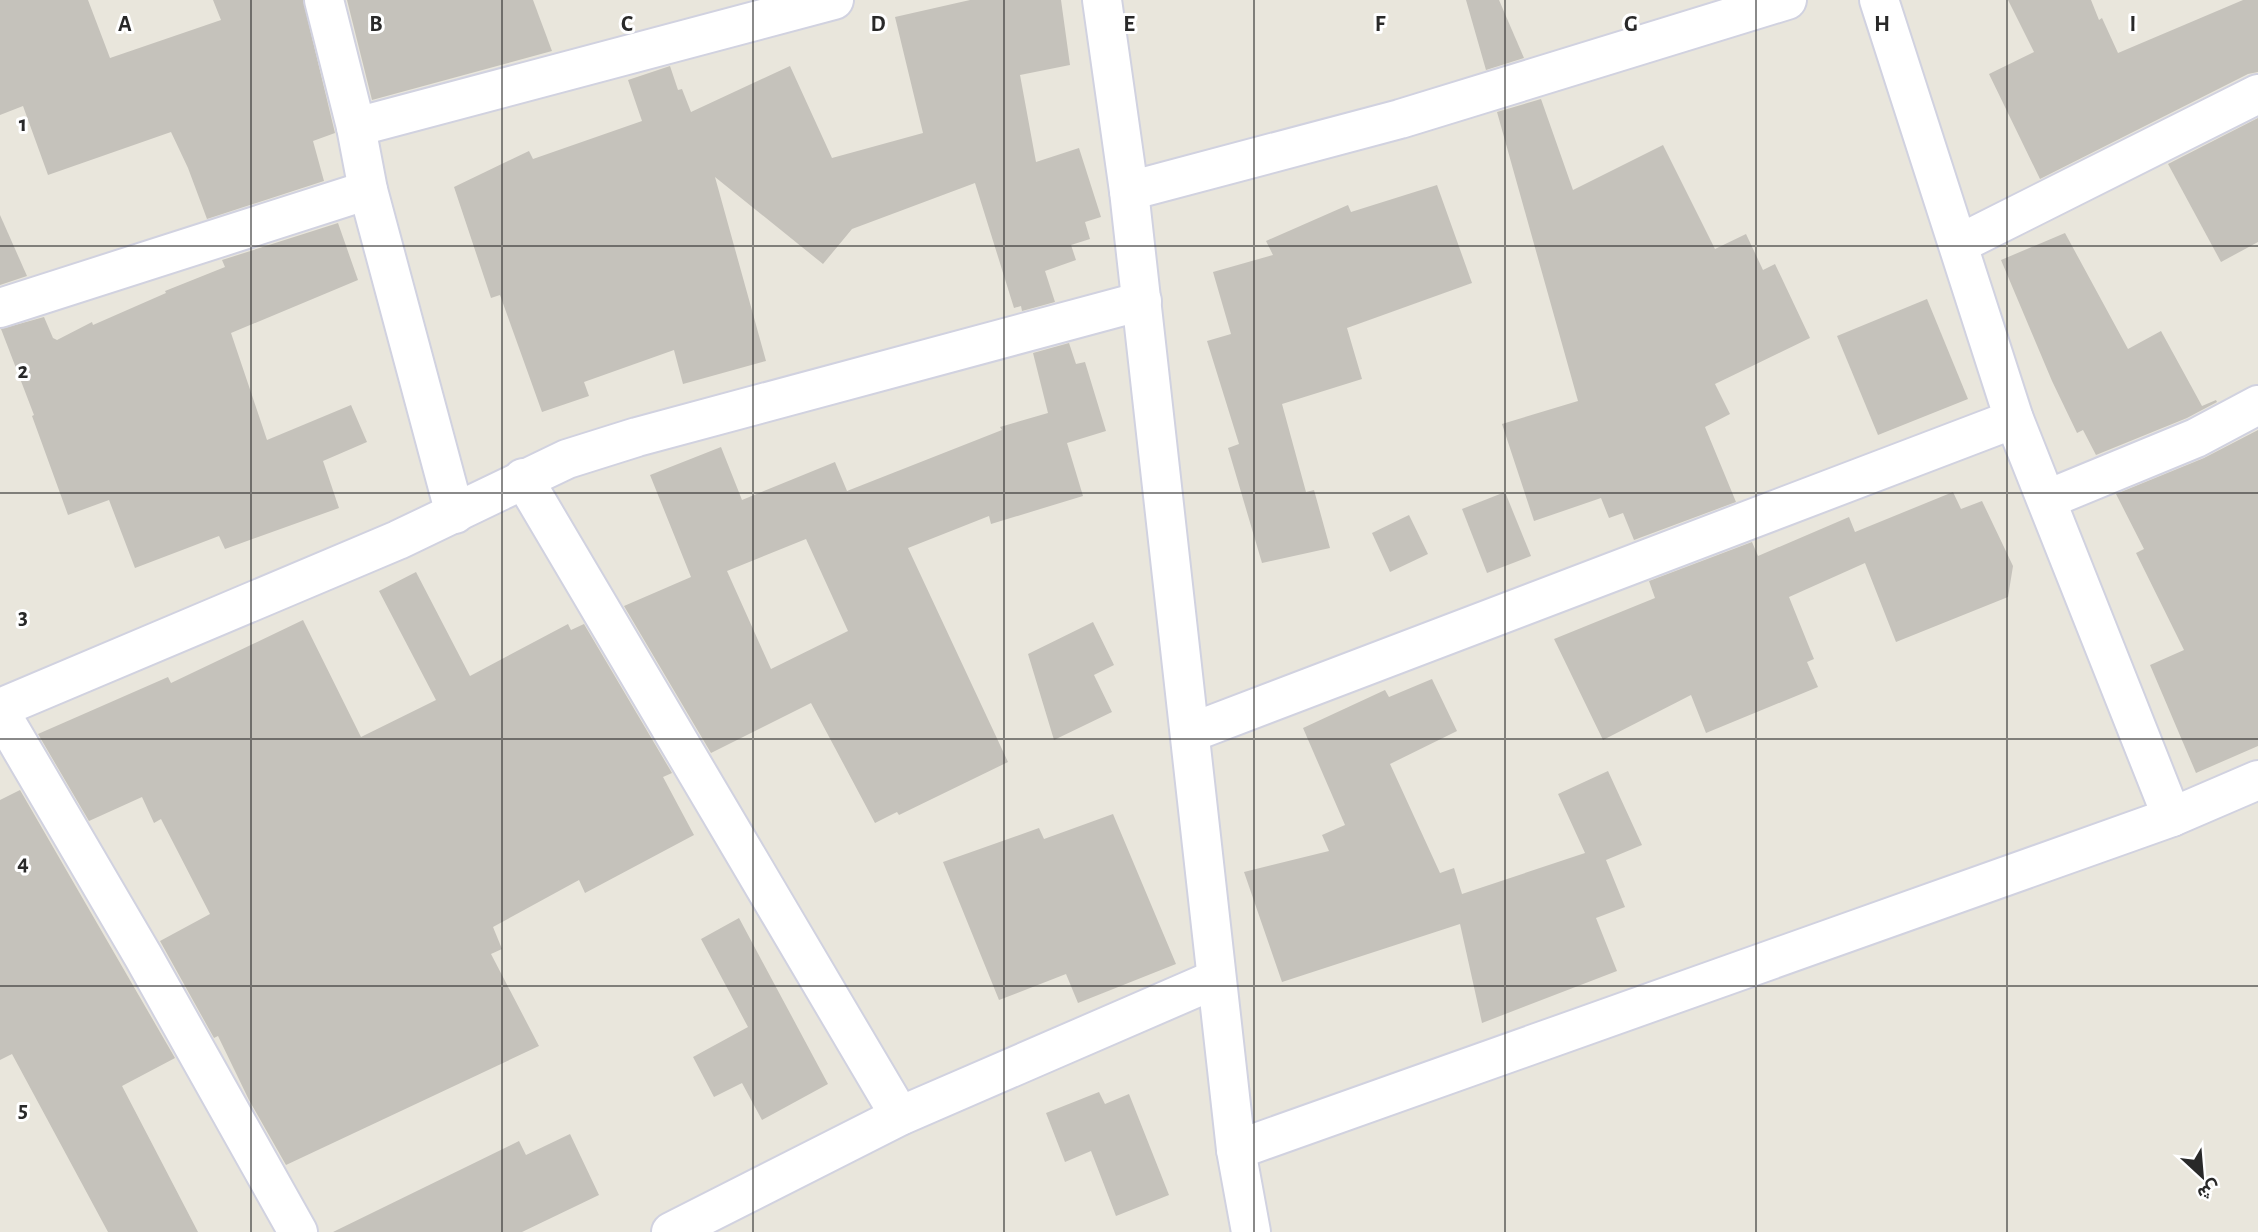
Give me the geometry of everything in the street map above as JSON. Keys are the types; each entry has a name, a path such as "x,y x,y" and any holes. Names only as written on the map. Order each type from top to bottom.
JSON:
{"street":[{"path":"324,0 356,127 368,190 455,514"},
{"path":"356,127 834,0"},
{"path":"1102,0 1142,302 1236,1150 1251,1232"},
{"path":"1129,191 1400,119 1787,0"},
{"path":"1879,0 2014,419 2172,817"},
{"path":"1959,244 2258,94"},
{"path":"0,308 368,190"},
{"path":"298,1232 144,956 0,710 455,514 567,458 1142,302"},
{"path":"2048,499 2196,438 2258,405"},
{"path":"1190,733 2014,419"},
{"path":"523,478 900,1115"},
{"path":"1236,1150 2172,817 2258,780"},
{"path":"671,1232 900,1115 1216,979"}],"building":[{"path":"0,0 88,0 110,58 221,20 213,0 303,0 335,133 313,141 324,181 207,219 171,132 48,175 23,106 0,115"},
{"path":"347,0 533,0 552,51 372,100"},
{"path":"970,0 1061,0 1070,65 1020,75 1036,162 1079,148 1101,217 1085,222 1090,239 1071,245 1076,260 1045,271 1055,302 1022,311 1021,306 1014,308 975,183 852,229 823,264 715,177 766,361 683,384 674,350 584,382 589,396 542,412 500,295 491,298 454,187 529,151 533,159 642,121 628,80 670,66 678,90 682,89 691,112 790,66 832,158 923,133 895,17"},
{"path":"1466,0 1499,0 1524,58 1486,70"},
{"path":"2008,0 2091,0 2118,53 2243,0 2258,0 2258,72 2248,74 2040,179 1989,74 2034,52"},
{"path":"1541,99 1573,190 1663,145 1715,249 1746,234 1763,270 1775,264 1810,338 1715,384 1730,414 1705,427 1736,502 1634,540 1623,513 1609,518 1601,498 1534,521 1502,424 1578,401 1497,112"},
{"path":"2258,118 2258,242 2221,262 2168,164"},
{"path":"1437,185 1472,283 1347,328 1362,379 1282,404 1306,492 1314,490 1330,548 1262,563 1228,448 1239,444 1207,341 1231,334 1213,272 1273,255 1266,241 1348,205 1351,212"},
{"path":"0,215 27,276 0,285"},
{"path":"338,223 358,280 231,333 267,440 351,405 367,442 323,461 339,508 225,549 219,536 135,568 109,500 68,515 1,329 44,317 53,338 57,340 92,322 93,325 166,293 165,291 225,267 222,260"},
{"path":"2065,233 2128,349 2161,331 2202,406 2216,400 2217,402 2187,418 2096,455 2083,430 2077,433 2001,260"},
{"path":"1927,299 1968,399 1878,435 1837,336"},
{"path":"1069,343 1076,364 1085,362 1106,431 1067,443 1083,496 991,524 989,516 908,548 1008,762 899,815 897,812 875,823 811,703 711,753 624,606 691,577 650,475 721,447 742,500 835,462 847,491 1002,430 1000,427 1048,413 1033,353","holes":["806,539 848,631 771,669 727,571"]},
{"path":"2258,430 2258,746 2196,773 2150,665 2184,650 2136,553 2144,549 2116,494 2204,458"},
{"path":"1505,492 1531,556 1487,573 1462,509"},
{"path":"1953,492 1961,509 1982,501 2013,566 2008,597 1896,642 1865,563 1789,597 1814,659 1807,662 1818,687 1706,733 1691,695 1603,740 1554,639 1655,598 1649,581 1752,542 1758,556 1849,517 1855,532"},
{"path":"1409,515 1428,554 1390,572 1372,533"},
{"path":"416,572 470,676 568,624 571,630 584,624 672,773 663,777 694,835 585,893 579,880 493,927 502,949 491,954 539,1046 286,1165 249,1100 218,1036 214,1038 160,941 210,914 161,819 154,823 142,797 89,821 38,734 168,677 171,683 303,620 361,737 436,700 379,591"},
{"path":"1093,622 1114,665 1094,675 1112,712 1054,740 1028,654"},
{"path":"1432,679 1457,731 1390,764 1440,873 1454,868 1462,894 1585,853 1558,794 1608,771 1642,845 1606,860 1625,907 1596,918 1617,971 1482,1023 1460,924 1282,982 1244,872 1329,851 1322,835 1345,825 1303,728 1385,690 1389,697"},
{"path":"20,790 175,1058 122,1086 198,1232 108,1232 12,1054 0,1060 0,800"},
{"path":"1113,814 1176,964 1078,1003 1066,974 999,1000 943,862 1039,828 1044,839"},
{"path":"739,918 828,1084 762,1120 742,1083 714,1097 693,1057 748,1027 701,939"},
{"path":"1099,1092 1105,1104 1129,1094 1169,1195 1116,1216 1091,1151 1065,1162 1046,1113"},
{"path":"570,1134 599,1195 522,1232 333,1232 519,1141 526,1155"}]}
